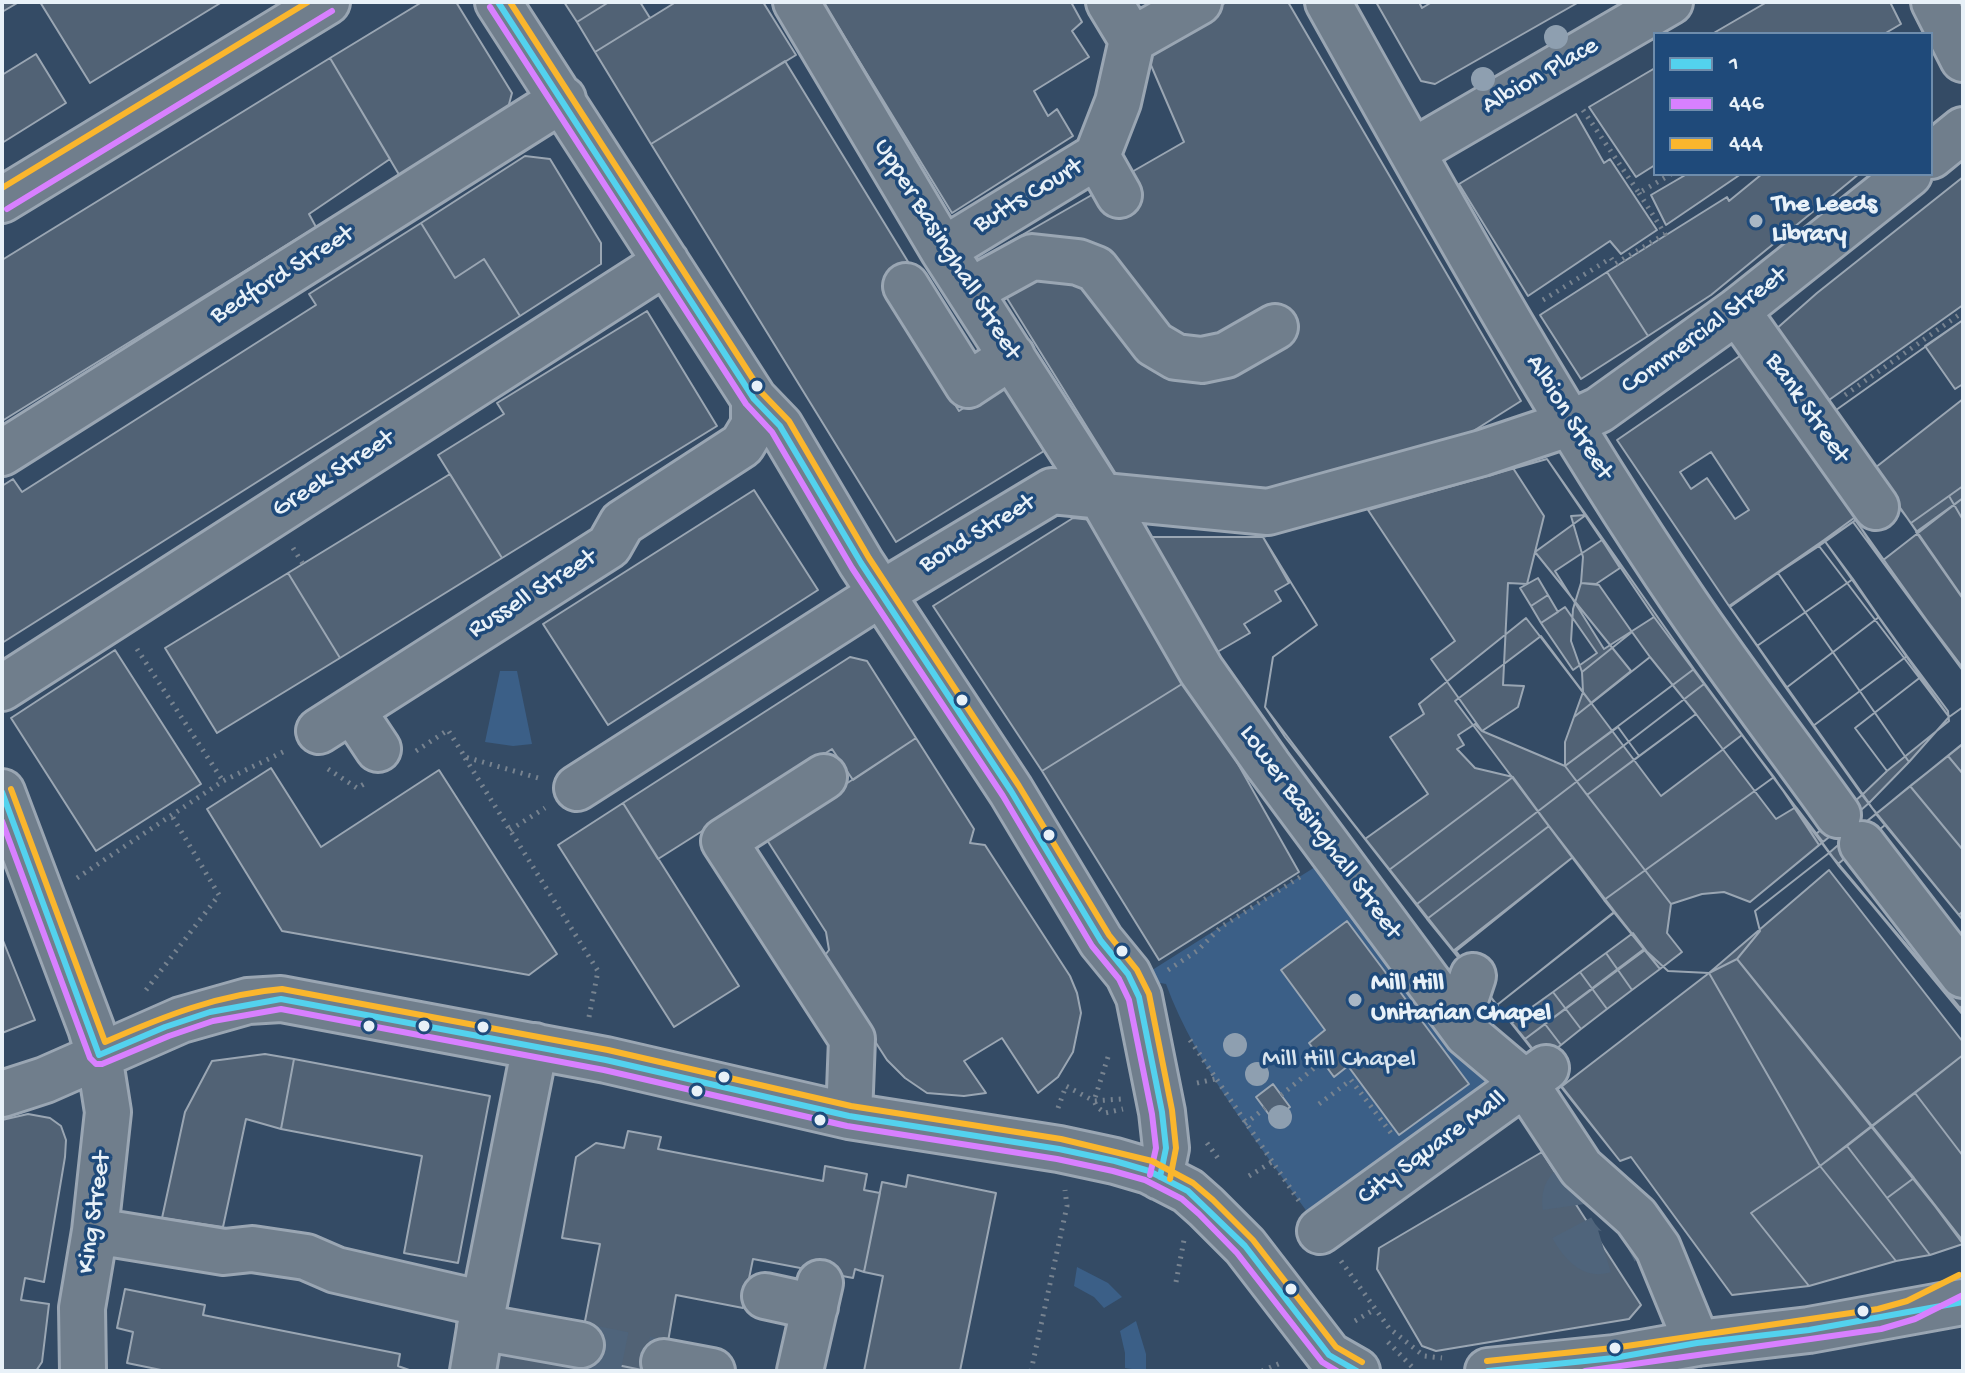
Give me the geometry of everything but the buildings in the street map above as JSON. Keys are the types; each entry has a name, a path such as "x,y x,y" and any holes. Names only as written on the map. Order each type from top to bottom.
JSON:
{"street":[{"path":"2,200 327,2"},
{"path":"498,2 754,399 780,426 882,593 1011,791 1101,941 1128,974 1139,997 1158,1092 1166,1148 1160,1177"},
{"name":"Upper Basinghall Street","path":"796,2 943,250 1101,496"},
{"path":"1109,2 1132,40 1199,2"},
{"name":"Albion Street","path":"1328,2 1510,322 1687,605 1850,830 1963,975"},
{"name":"Albion Place","path":"1412,152 1670,2"},
{"path":"1934,2 1963,59"},
{"name":"Butts Court","path":"943,250 1097,156 1118,102 1132,40"},
{"name":"Bedford Street","path":"2,453 563,99"},
{"path":"1933,154 1963,130"},
{"path":"1097,156 1119,195"},
{"name":"Commercial Street","path":"1571,423 1599,410 1737,311 1906,176"},
{"path":"970,291 1032,257 1078,262 1096,269 1154,344 1176,357 1202,360 1226,355 1275,327"},
{"name":"Greek Street","path":"2,688 666,262"},
{"path":"906,286 968,385 1012,356"},
{"name":"Bank Street","path":"1737,311 1876,507"},
{"name":"Russell Street","path":"331,735 609,546 622,523 742,445 754,425 754,399"},
{"name":"Bond Street","path":"577,788 882,593 1052,491 1268,512 1482,453 1571,423"},
{"name":"Lower Basinghall Street","path":"1101,496 1201,670 1334,855 1467,1034 1535,1076 1581,1168 1636,1217 1658,1248 1697,1343"},
{"path":"331,735 386,761"},
{"path":"824,777 724,841 852,1039 849,1116"},
{"name":"King Street","path":"2,792 99,1055 108,1112 95,1231 82,1308 83,1371"},
{"path":"1467,1034 1464,1003 1473,976"},
{"path":"2,1094 45,1080 157,1029 248,1001 281,999 535,1046 1056,1164 1115,1161 1160,1177 1188,1191 1232,1232 1329,1355 1370,1355"},
{"path":"473,1371 535,1046"},
{"name":"City Square Mall","path":"1320,1231 1535,1076"},
{"path":"95,1231 224,1252 252,1249 306,1257 336,1270 581,1345"},
{"path":"1488,1371 1614,1358 1697,1343 1880,1319 1963,1290"},
{"path":"765,1296 817,1295 800,1371"},
{"path":"664,1362 712,1371"}],"path":[{"path":"1510,322 1611,258 1615,264 1665,234 1583,110"},
{"path":"1639,193 1668,176"},
{"path":"1837,401 1963,312"},
{"path":"115,615 223,781"},
{"path":"43,900 223,781 331,735 357,788 386,761 448,730 598,971 580,1055"},
{"path":"465,757 577,788"},
{"path":"510,830 577,788"},
{"path":"157,1029 144,993 219,895 172,816"},
{"path":"1164,973 1197,951 1221,927 1334,855"},
{"path":"1187,1035 1245,1124 1389,1328 1424,1356 1442,1358"},
{"path":"1281,1095 1323,1061"},
{"path":"1031,1371 1067,1206 1056,1164 1066,1086 1094,1101 1138,1098 1215,1079"},
{"path":"1319,1104 1351,1080 1398,1142"},
{"path":"1245,1124 1265,1108"},
{"path":"1249,1176 1272,1162"},
{"path":"1176,1282 1186,1229"},
{"path":"1355,1321 1375,1309"},
{"path":"1370,1355 1399,1351 1416,1371"},
{"path":"1262,1371 1289,1359"}],"green space":[{"path":"500,671 517,671 532,744 513,746 485,742"},
{"name":"Mill Hill Chapel","path":"1334,855 1514,1082 1315,1223 1213,1077 1166,984 1138,979"},
{"path":"1077,1267 1108,1283 1122,1297 1104,1308 1094,1297 1074,1286"},
{"path":"1136,1321 1146,1354 1146,1371 1125,1368 1120,1331"}],"tunnel":[{"path":"1589,1175 1568,1189 1564,1205 1570,1225 1588,1249 1600,1252 1647,1232"},
{"path":"581,1345 664,1362"}],"transit line":[{"name":"444","path":"2,188 308,2"},
{"name":"1","path":"498,2 754,399 780,426 861,563 1011,791 1101,941 1128,974 1139,997 1162,1112 1166,1148 1160,1177"},
{"name":"444","path":"510,2 762,393 789,421 869,558 1019,786 1109,935 1137,970 1149,994 1172,1110 1176,1148 1170,1179"},
{"name":"446","path":"490,7 746,404 772,432 852,568 1003,796 1092,946 1119,979 1129,1000 1152,1114 1156,1148 1150,1175"},
{"name":"446","path":"7,209 332,11"},
{"name":"444","path":"11,789 105,1042 213,1001 282,989 608,1050 851,1106 1061,1139 1152,1161 1193,1183 1213,1200 1253,1240 1336,1347 1362,1362"},
{"name":"1","path":"2,792 99,1055"},
{"name":"446","path":"2,821 90,1058 96,1064 213,1021 281,1009 604,1070 847,1126 1057,1159 1113,1171 1145,1180 1182,1199 1199,1214 1237,1253 1322,1362 1337,1371"},
{"name":"1","path":"99,1055 210,1012 281,999 606,1060 849,1116 1059,1149 1115,1161 1149,1171 1188,1191 1245,1246 1329,1355 1357,1371"},
{"name":"444","path":"1487,1361 1613,1348 1878,1309 1907,1301 1959,1275"},
{"name":"446","path":"1585,1371 1881,1329 1915,1319 1963,1295"},
{"name":"1","path":"1488,1371 1614,1358 1697,1343 1809,1330 1963,1302"}],"place":[{"name":"The Leeds Library","path":"1756,221"},
{"name":"Mill Hill Unitarian Chapel","path":"1355,1000"}]}
